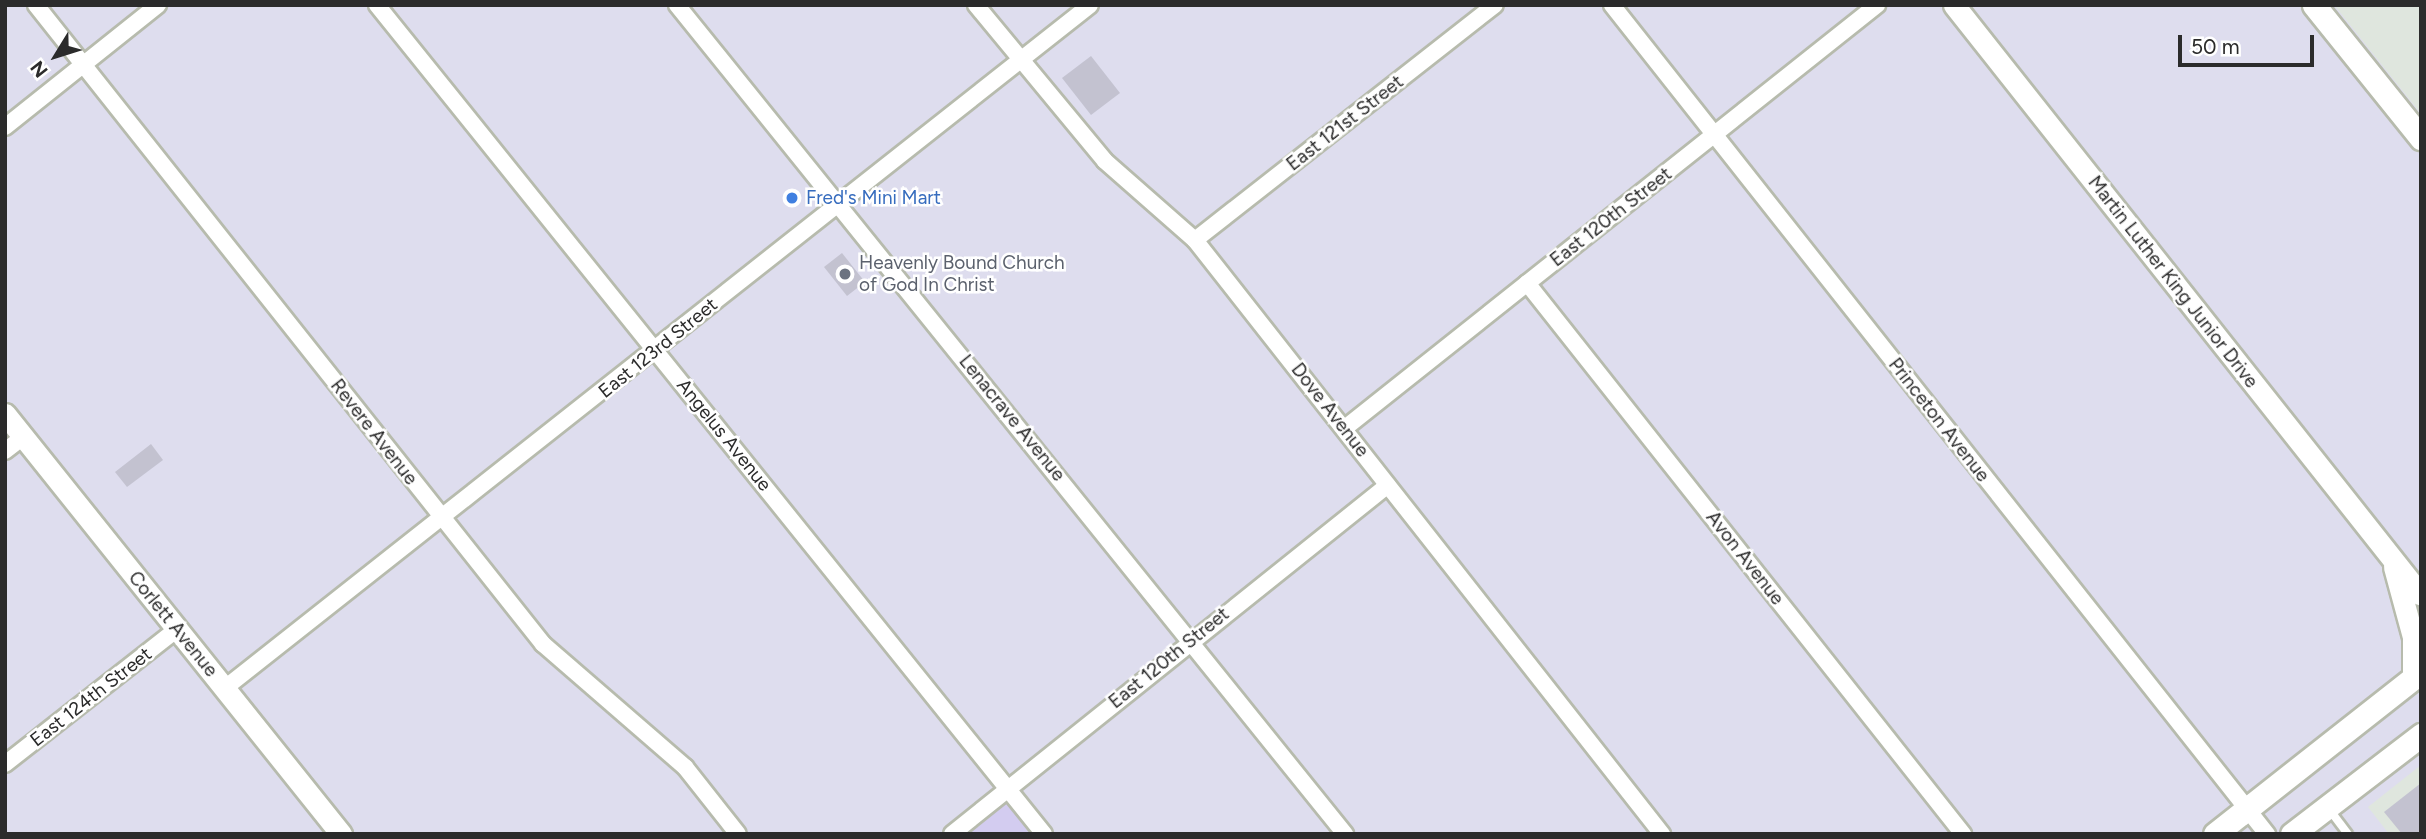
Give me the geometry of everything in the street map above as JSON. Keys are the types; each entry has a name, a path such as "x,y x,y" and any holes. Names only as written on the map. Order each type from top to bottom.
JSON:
{"main road":[{"path":"2314,5 2421,138"},
{"name":"Martin Luther King Junior Drive","path":"2215,834 2417,674"},
{"path":"2292,834 2421,735"}],"street":[{"name":"Revere Avenue","path":"36,5 543,644 685,766 737,834"},
{"path":"5,127 158,5"},
{"name":"Angelus Avenue","path":"377,5 1044,834"},
{"name":"Lenacrave Avenue","path":"677,5 1191,639 1345,834"},
{"name":"Dove Avenue","path":"976,5 1105,160 1195,240 1662,834"},
{"name":"East 123rd Street","path":"225,688 443,519 837,202 1090,5"},
{"name":"East 121st Street","path":"1195,240 1495,5"},
{"name":"Princeton Avenue","path":"1612,5 2267,834"},
{"name":"East 120th Street","path":"1345,428 1877,5"},
{"name":"Martin Luther King Junior Drive","path":"1954,5 2421,595"},
{"name":"Avon Avenue","path":"1527,283 1963,834"},
{"name":"Corlett Avenue","path":"5,414 341,834"},
{"path":"5,451 23,437"},
{"name":"East 120th Street","path":"952,834 1191,639 1388,485"},
{"name":"Martin Luther King Junior Drive","path":"2392,559 2413,638 2417,674"},
{"name":"East 124th Street","path":"5,764 177,629"}],"lane":[{"path":"2327,807 2348,834"}],"shaded area":[{"path":"2334,5 2421,5 2421,114"},
{"path":"2421,765 2421,834 2389,834 2368,807"},
{"path":"1007,789 1044,834 952,834"}],"building":[{"path":"1091,56 1120,93 1091,115 1062,78"},
{"name":"Heavenly Bound Church of God In Christ","path":"842,253 865,282 847,296 824,267"},
{"path":"151,444 163,460 127,487 115,472"},
{"path":"2421,783 2421,834 2402,834 2384,812"}],"place":[{"name":"Fred's Mini Mart","path":"792,198"},
{"name":"Heavenly Bound Church of God In Christ","path":"845,274"}]}
